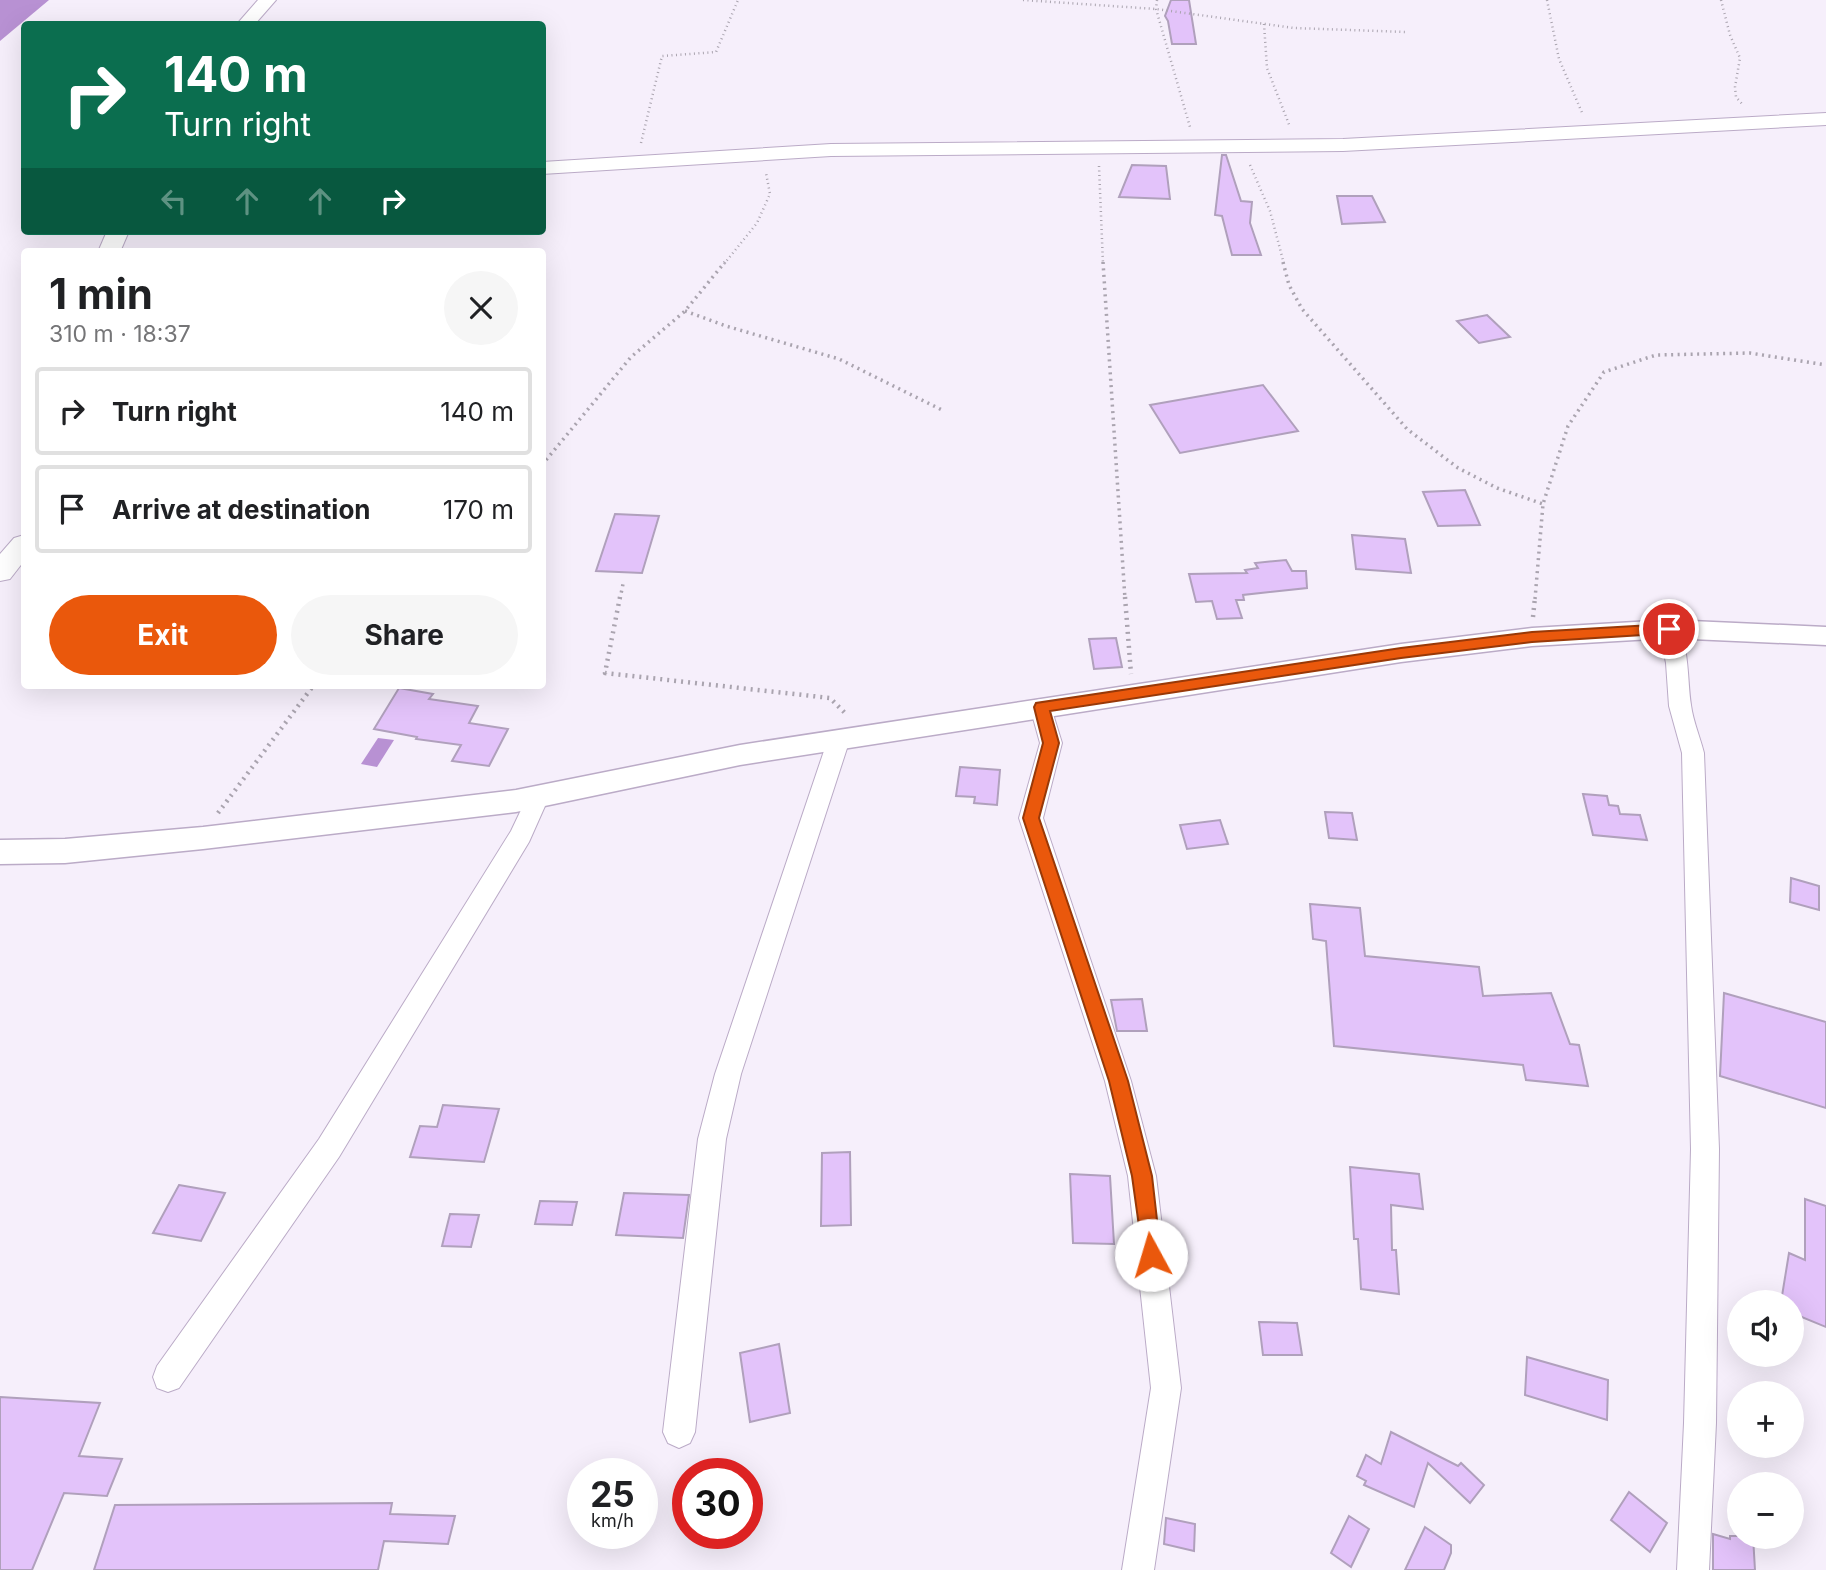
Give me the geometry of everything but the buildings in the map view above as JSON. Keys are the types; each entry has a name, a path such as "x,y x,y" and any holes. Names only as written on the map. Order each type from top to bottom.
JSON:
{"main road":[{"path":"249,21 267,0"},
{"path":"546,168 831,150 1299,147 1826,119"},
{"path":"0,572 21,548"}],"street":[{"path":"1669,629 1677,663 1680,706 1693,753 1705,1149 1700,1423 1693,1570"},
{"path":"0,852 65,851 203,838 360,821 538,797 740,755 839,739 1133,692 1532,637 1669,629 1826,636"},
{"path":"1041,707 1051,743 1031,818 1118,1081 1142,1176 1165,1374 1166,1388 1138,1570"},
{"path":"679,1432 712,1139 728,1074 839,739"},
{"path":"168,1377 329,1148 521,835 538,797"}],"path":[{"path":"637,161 662,56 716,52 738,0"},
{"path":"1023,0 1156,9 1294,28 1406,32"},
{"path":"1157,0 1156,9 1197,148"},
{"path":"1547,0 1555,44 1573,99 1593,130"},
{"path":"1721,0 1730,35 1740,58 1735,97 1766,121"},
{"path":"1264,24 1267,68 1299,147"},
{"path":"1098,148 1108,365 1133,692"},
{"path":"1243,148 1270,211 1289,285 1302,309 1407,429 1458,468 1497,488 1543,504"},
{"path":"546,460 631,357 685,311 757,223 770,194 765,172 754,154"},
{"path":"685,311 839,359 944,411"},
{"path":"1532,637 1543,504 1568,426 1604,373 1656,355 1750,354 1826,365"},
{"path":"623,584 606,673 830,698 866,735"},
{"path":"203,838 228,796 311,689"}],"shaded area":[{"path":"0,0 49,0 21,21 0,41"},
{"path":"378,738 394,740 377,767 361,764"}],"route":[{"path":"1151,1255 1142,1176 1118,1081 1031,818 1051,743 1041,707 1401,653 1532,637 1669,629"}]}
